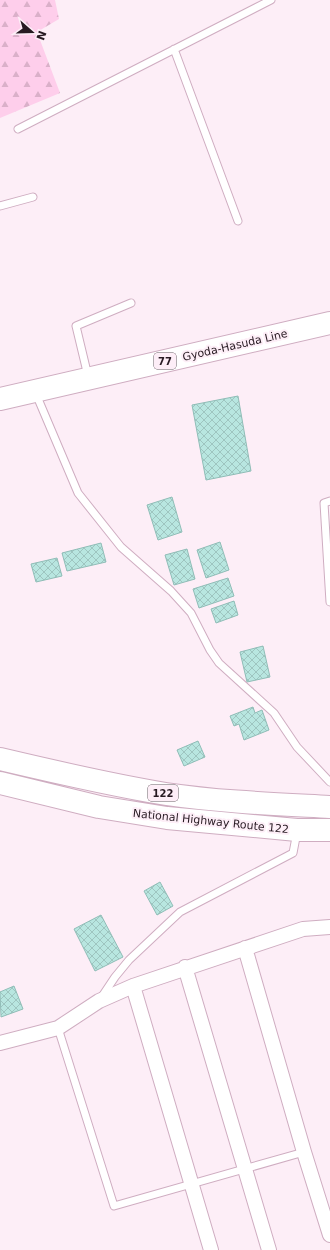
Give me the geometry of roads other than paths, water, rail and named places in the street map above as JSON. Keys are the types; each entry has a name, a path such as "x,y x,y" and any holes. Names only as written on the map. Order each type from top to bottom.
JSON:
{"main road":[{"name":"Gyoda-Hasuda Line","path":"0,399 330,323"},
{"name":"National Highway Route 122","path":"0,759 100,782 168,794 238,802 330,807"},
{"name":"National Highway Route 122","path":"0,783 99,807 167,818 297,830 330,830"}],"street":[{"path":"0,1043 58,1028 99,1001 133,986 186,967 304,929 330,927"},
{"path":"245,948 304,1152 327,1210 330,1235"},
{"path":"186,967 269,1250"},
{"path":"133,986 211,1250"}],"lane":[{"path":"18,129 271,0"},
{"path":"174,49 238,221"},
{"path":"0,206 33,197"},
{"path":"89,378 76,326 131,303"},
{"path":"35,390 78,493 121,547 171,592 191,613 219,664 274,713 297,747 330,782"},
{"path":"330,501 324,503 330,602"},
{"path":"99,1001 115,976 129,960 180,912 293,853 297,830"},
{"path":"58,1028 114,1206 304,1152"}]}
